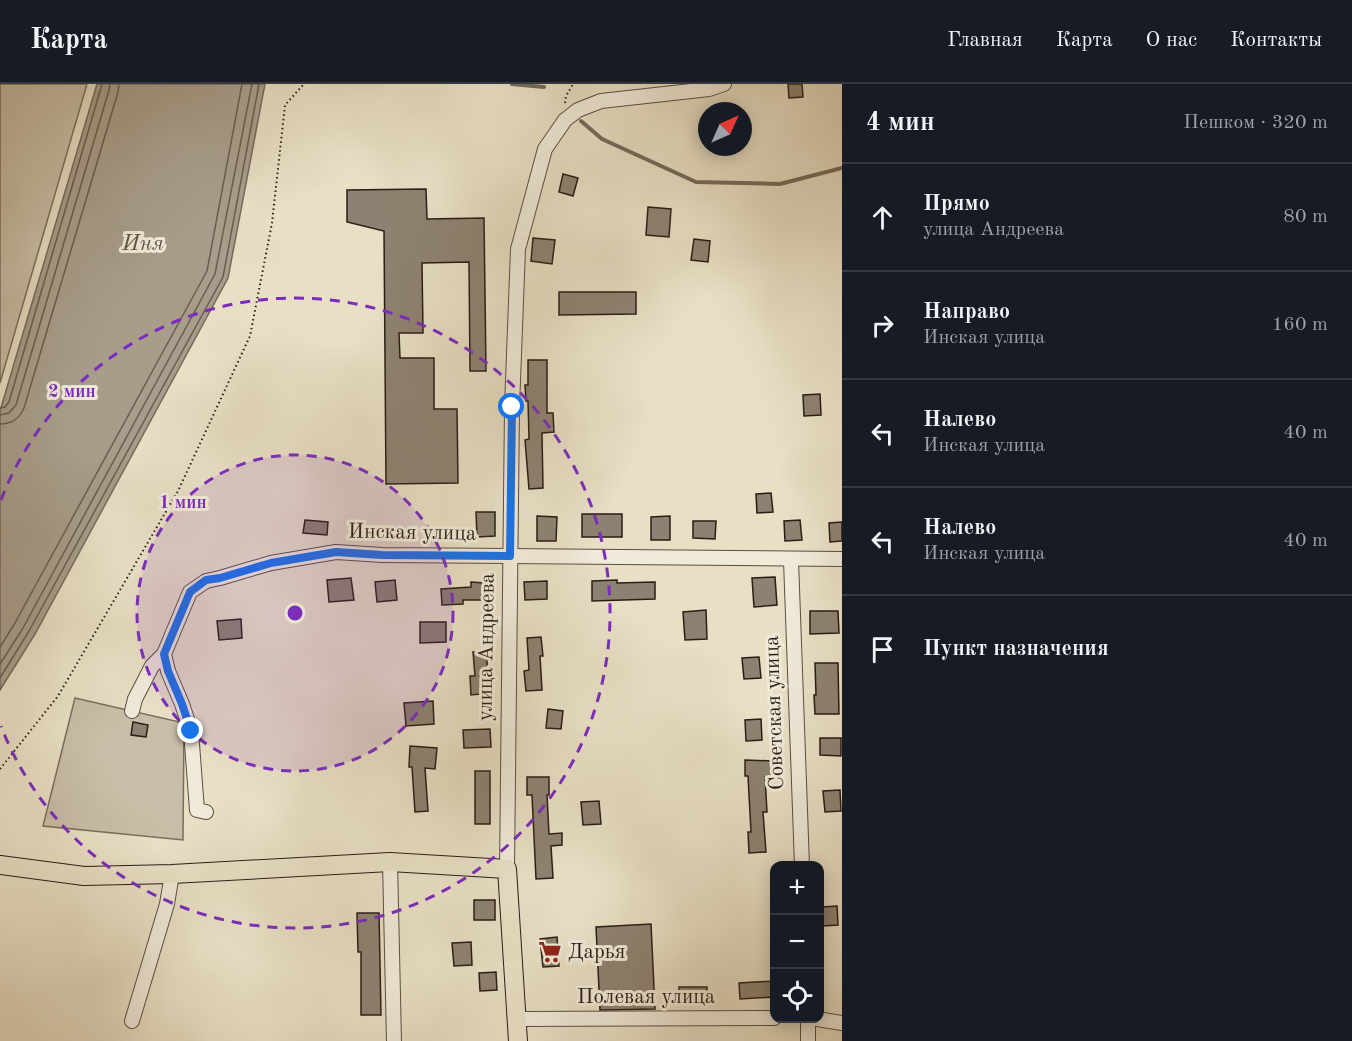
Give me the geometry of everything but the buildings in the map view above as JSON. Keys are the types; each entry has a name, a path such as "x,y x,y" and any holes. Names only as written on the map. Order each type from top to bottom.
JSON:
{"main road":[{"path":"3,866 84,876 172,874 390,862 507,869"},
{"name":"улица Андреева","path":"507,869 519,1041"}],"street":[{"name":"улица Андреева","path":"507,869 512,407 518,249 545,149 565,120 578,110 601,102 709,89 724,84"},
{"name":"Инская улица","path":"132,711 135,699 152,666 164,654 190,592 206,580 271,563 336,552 382,555 842,559"},
{"name":"Советская улица","path":"791,560 802,861"},
{"path":"164,654 168,671 191,731 197,810 206,812"},
{"path":"390,862 394,1041"},
{"path":"132,1021 167,904 172,874"},
{"name":"Полевая улица","path":"517,1019 770,1018"},
{"path":"824,1020 842,1023"},
{"path":"808,1041 810,1023"}],"path":[{"path":"0,769 58,696 178,491 250,336 272,223 285,105 304,84"}],"shaded area":[{"path":"0,84 87,84 0,383"},
{"path":"75,698 184,723 183,840 43,826"}],"water":[{"name":"Иня","path":"97,84 265,84 228,278 35,634 0,690 0,411"}],"waterway":[{"path":"512,84 544,87"},
{"path":"581,121 602,139 696,182 780,184 842,168"}],"place":[{"name":"Дарья","path":"550,952"}],"route":[{"path":"191,731 168,671 164,654 190,592 206,580 271,563 336,552 382,555 510,556 512,407"}]}
